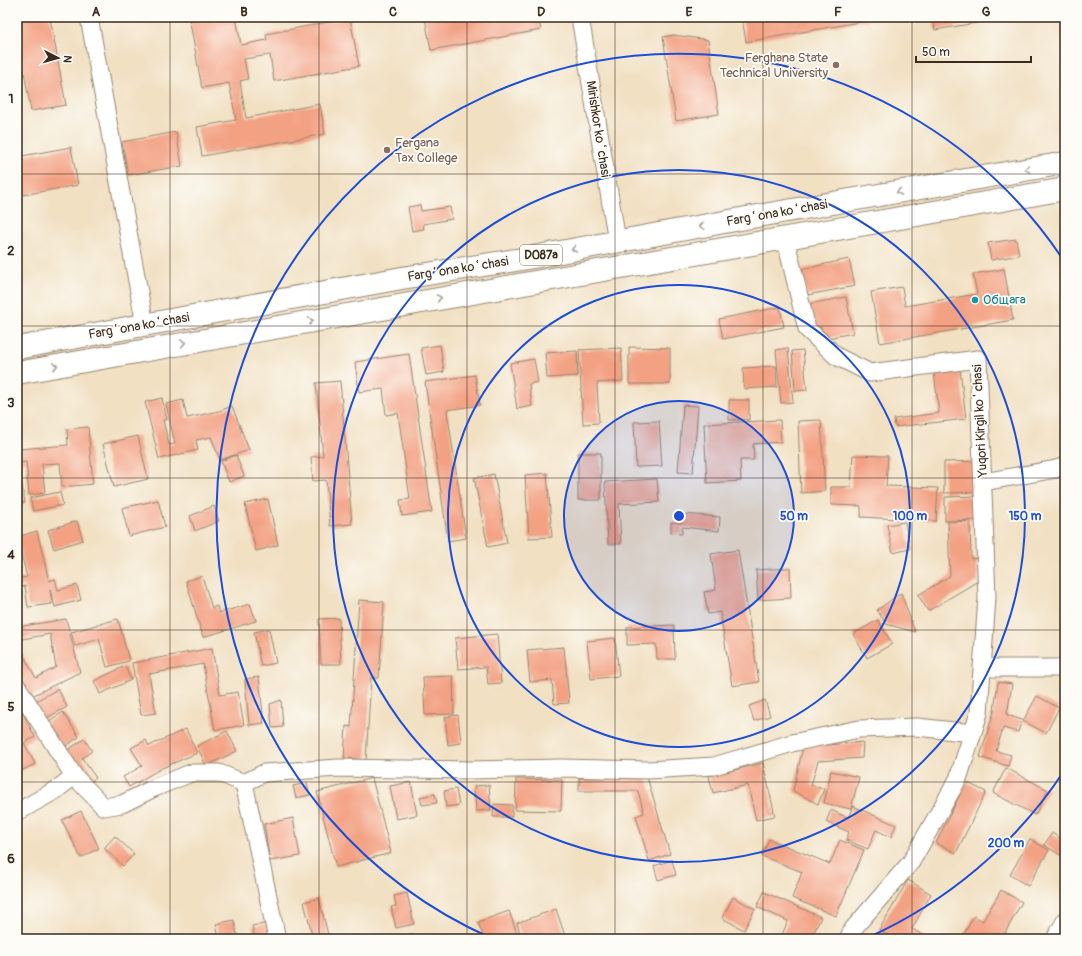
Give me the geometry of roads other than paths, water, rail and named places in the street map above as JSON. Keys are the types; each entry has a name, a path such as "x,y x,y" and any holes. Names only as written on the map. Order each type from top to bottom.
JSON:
{"main road":[{"name":"Fargʻona koʻchasi","path":"17,348 402,278 522,259 1065,163"},
{"name":"Fargʻona koʻchasi","path":"17,373 1065,189"},
{"path":"522,259 527,283"}],"street":[{"path":"89,17 145,324"},
{"name":"Mirishkor koʻchasi","path":"580,17 617,241"},
{"name":"Yuqori Kirgil koʻchasi","path":"785,237 807,330 836,356 870,373 978,359 987,597 979,713 958,779 911,862 853,929 848,939"},
{"path":"983,482 1056,469 1065,466"},
{"path":"982,666 994,668 1065,668"},
{"path":"17,686 74,776 104,807 122,804 191,772 219,773 244,783 264,773 338,768 471,770 561,768 648,770 714,766 792,743 859,729 917,727 972,733"},
{"path":"17,811 56,790 74,776"},
{"path":"244,783 277,939"},
{"path":"1055,939 1065,921"}],"place":[{"name":"Ferghana State Technical University","path":"836,65"},
{"name":"Fergana Tax College","path":"387,150"},
{"name":"Общага","path":"975,300"}]}
